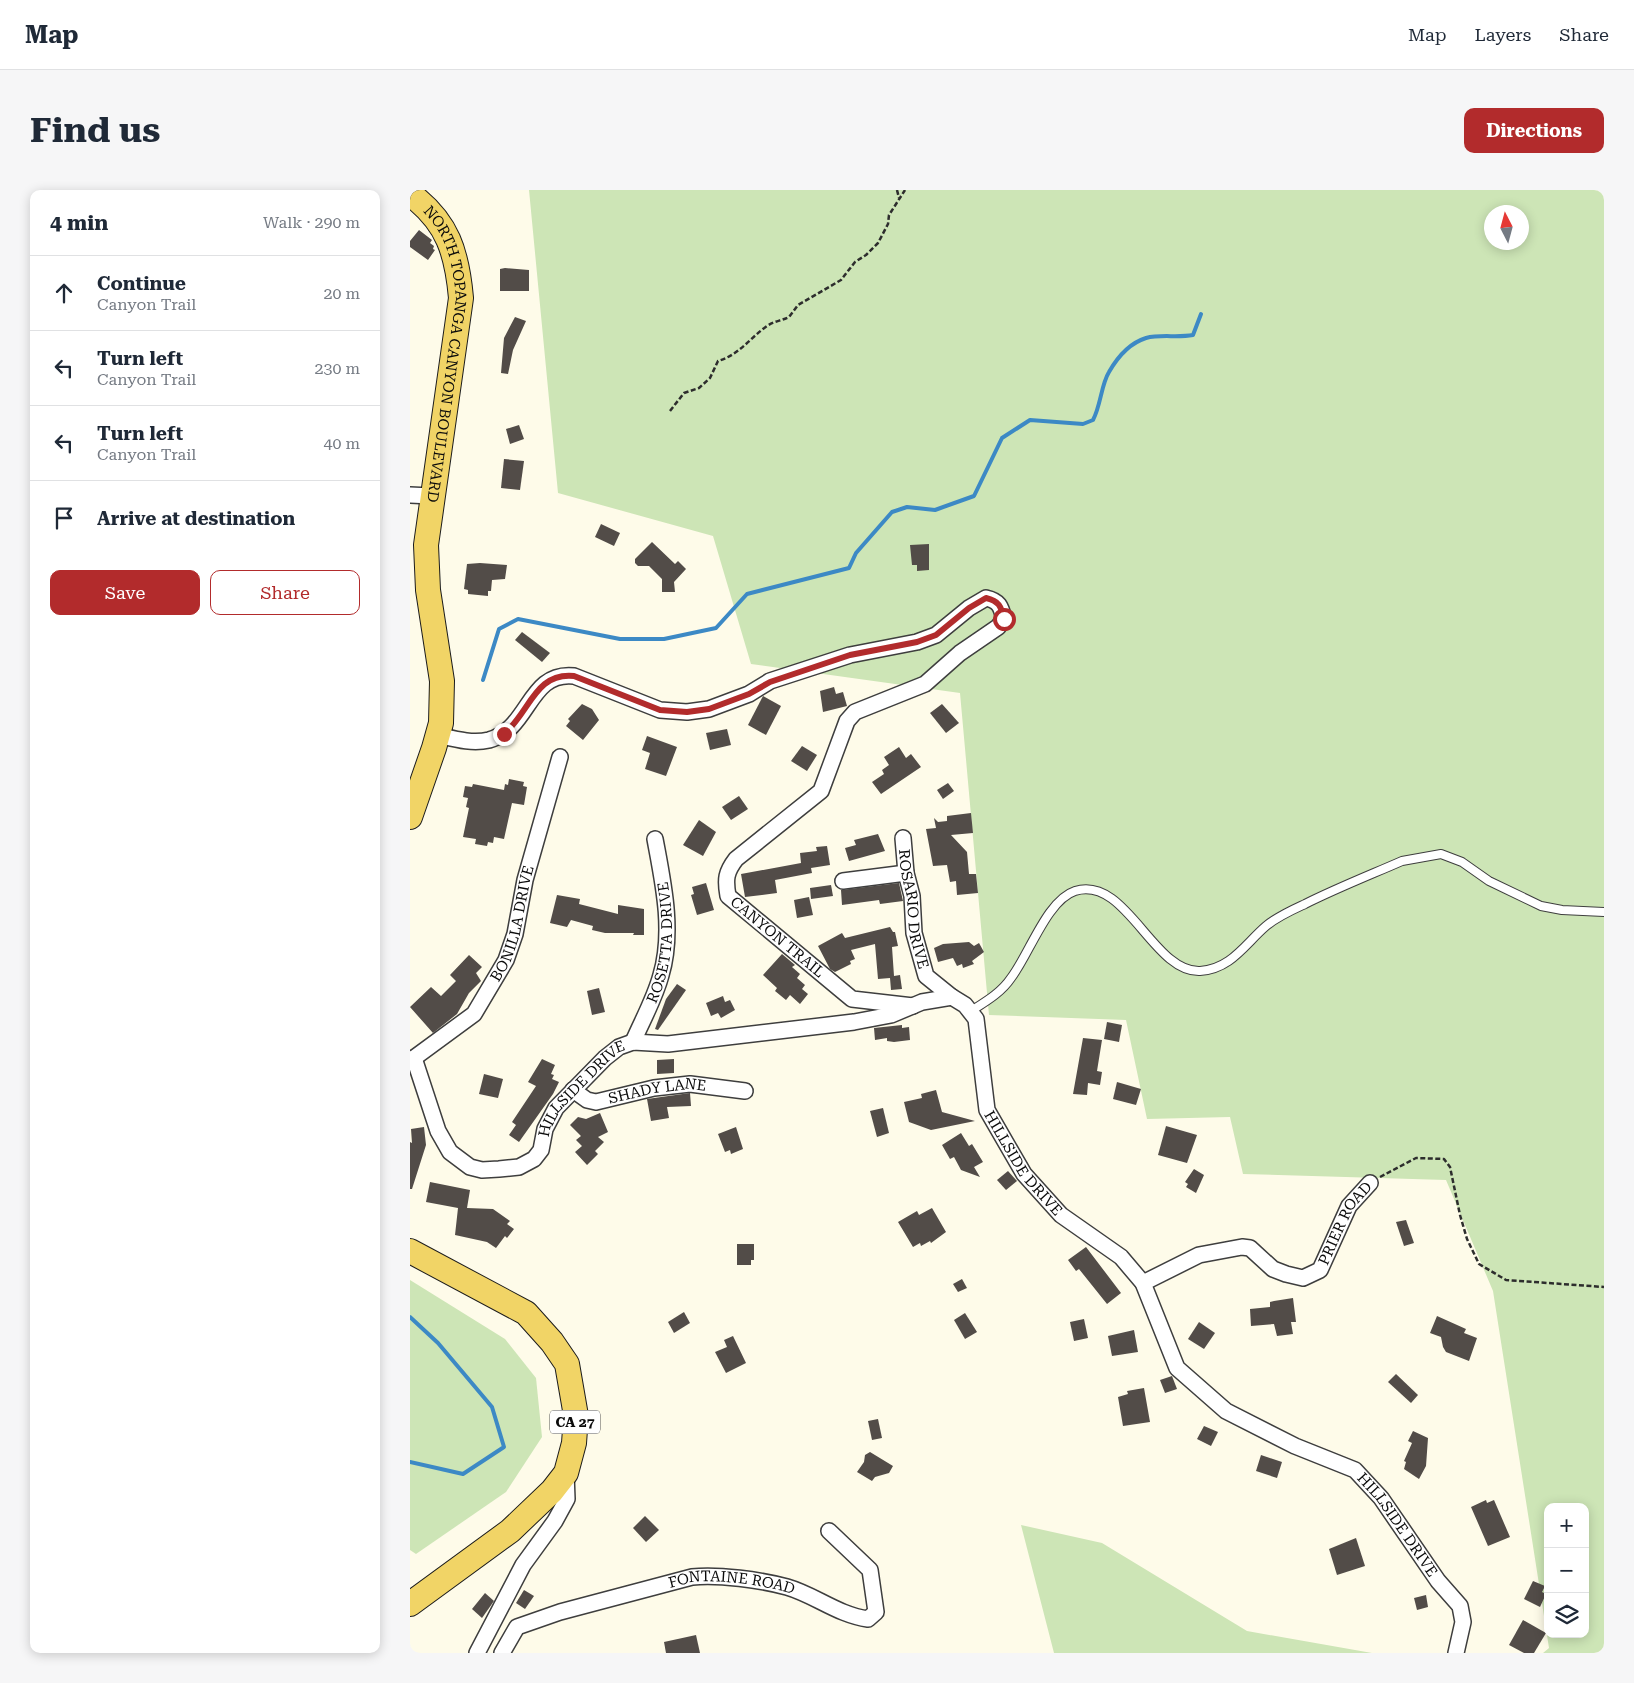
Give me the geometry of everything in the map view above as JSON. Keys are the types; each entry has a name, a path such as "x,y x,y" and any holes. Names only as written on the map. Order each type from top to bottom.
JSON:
{"main road":[{"name":"NORTH TOPANGA CANYON BOULEVARD","path":"410,194 436,217 448,235 456,257 461,298 458,325 421,496 428,590 442,681 442,705 438,735 410,816"},
{"name":"CA 27","path":"410,1251 526,1313 552,1342 567,1364 576,1416 574,1443 566,1473 552,1491 510,1531 410,1604"}],"street":[{"name":"CANYON TRAIL","path":"438,735 467,741 487,740 504,734 516,723 543,684 552,677 562,674 574,676 660,710 687,712 709,709 749,694 770,682 832,661 917,642 936,635 969,608 986,598 995,600 1001,606 1004,619 998,627 960,653 925,684 855,712 847,721 821,791 736,859 726,872 725,882 728,896 852,999 914,1006"},
{"name":"BONILLA DRIVE","path":"412,1059 451,1033 474,1014 506,960 515,934 525,880 560,756"},
{"name":"ROSARIO DRIVE","path":"903,838 906,873 912,896 914,933 926,976 952,997"},
{"name":"ROSETTA DRIVE","path":"633,1042 661,975 667,943 664,890 655,839"},
{"path":"844,881 906,873"},
{"name":"HILLSIDE DRIVE","path":"412,1059 438,1131 450,1152 470,1167 482,1170 519,1166 534,1159 541,1150 545,1129 556,1108 606,1058 619,1048 633,1042 668,1044 845,1023 891,1015 938,998 952,997"},
{"path":"952,997 970,1011"},
{"name":"HILLSIDE DRIVE","path":"970,1011 976,1019 978,1029 987,1110 1024,1174 1061,1214 1121,1258 1143,1283 1178,1368 1226,1411 1295,1446 1355,1470 1381,1498 1438,1581 1460,1606 1463,1622 1456,1653"},
{"name":"SHADY LANE","path":"573,1090 587,1100 596,1102 654,1088 690,1084 745,1090"},
{"name":"PRIER ROAD","path":"1143,1283 1199,1255 1242,1246 1250,1248 1273,1269 1303,1278 1320,1270 1349,1206 1370,1183"},
{"path":"477,1653 524,1564 555,1521 567,1500 566,1473"},
{"name":"FONTAINE ROAD","path":"502,1653 517,1627 560,1612 684,1578 707,1575 787,1587 852,1617 868,1619 876,1612 870,1570 829,1531"}],"lane":[{"path":"970,1011 992,998 1011,980 1059,901 1075,892 1085,890 1097,891 1113,901 1134,919 1170,958 1186,969 1198,971 1212,970 1241,953 1275,918 1402,861 1422,856 1441,854 1462,862 1489,881 1541,906 1562,910 1604,912"}],"path":[{"path":"897,190 900,198"},
{"path":"670,411 684,393 699,388 710,378 718,361 737,352 764,328 778,320 789,317 798,305 841,280 855,262 866,255 878,243 888,224 889,215 905,190"},
{"name":"PRIER ROAD","path":"1370,1183 1416,1158 1444,1159 1450,1167 1467,1239 1479,1264 1506,1280 1604,1286"}],"green space":[{"path":"529,190 1604,190 1604,1653 1543,1653 1549,1648 1547,1638 1589,1638 1589,1503 1544,1503 1544,1616 1493,1291 1446,1180 1243,1174 1230,1117 1147,1119 1126,1020 989,1015 960,693 751,664 713,536 558,493"},
{"path":"410,1280 505,1339 536,1378 542,1437 506,1492 416,1554 410,1550"},
{"path":"1021,1525 1102,1543 1247,1631 1372,1653 1054,1653"}],"building":[{"path":"419,230 432,240 430,243 434,246 433,249 435,250 428,260 410,247 410,241"},
{"path":"500,269 529,270 529,291 500,291"},
{"path":"515,317 526,321 513,350 508,374 501,373 504,338"},
{"path":"519,425 524,439 510,444 506,429"},
{"path":"504,459 524,461 520,490 501,488"},
{"path":"601,524 620,533 614,546 595,537"},
{"path":"652,542 675,564 678,561 686,569 674,582 675,592 662,592 662,579 649,566 638,566 635,563 635,559"},
{"path":"929,544 929,570 917,571 917,565 912,565 910,545"},
{"path":"467,564 507,565 505,579 492,580 491,591 488,591 488,596 468,594 468,590 464,589"},
{"path":"522,632 550,653 542,662 515,640"},
{"path":"834,687 836,694 843,692 847,706 823,712 820,691"},
{"path":"763,696 781,706 766,735 748,725"},
{"path":"582,704 592,709 599,720 583,740 566,726 570,721 568,719"},
{"path":"942,704 959,723 946,733 930,713"},
{"path":"727,729 731,745 710,750 706,733"},
{"path":"647,736 677,747 666,776 645,769 650,753 642,750"},
{"path":"802,746 817,755 807,771 791,761"},
{"path":"899,747 906,758 911,754 921,767 881,794 872,782 884,774 882,770 889,765 884,757"},
{"path":"509,779 524,782 523,786 527,787 524,805 512,803 504,839 494,837 493,843 488,842 487,846 475,844 476,839 463,837 469,808 466,807 468,798 463,797 465,786 472,787 473,784 504,790 505,784 508,785"},
{"path":"948,783 954,791 943,799 937,790"},
{"path":"739,796 748,809 731,820 722,807"},
{"path":"971,813 973,833 951,835 967,852 969,874 976,874 978,893 957,895 956,881 950,882 947,865 933,866 926,829 936,828 934,818 938,822 947,821 947,816"},
{"path":"699,820 716,832 703,856 683,845"},
{"path":"878,834 885,851 849,861 845,848 856,845 854,840"},
{"path":"827,846 830,865 811,868 812,873 775,880 777,893 745,897 741,874 801,863 800,853 817,851 816,847"},
{"path":"706,883 714,910 697,915 691,895 694,894 692,887"},
{"path":"899,883 903,901 880,904 879,900 842,905 841,890"},
{"path":"831,885 833,896 811,899 810,888"},
{"path":"557,895 580,899 579,904 618,914 618,905 644,909 644,935 605,933 592,930 593,926 571,920 567,927 550,923"},
{"path":"809,897 813,915 797,918 794,900"},
{"path":"890,927 895,932 898,946 892,947 894,976 900,975 902,989 891,990 890,978 878,979 875,944 851,950 855,959 850,961 851,964 835,972 830,969 818,946 842,933 845,938"},
{"path":"969,942 974,946 979,943 984,952 972,961 974,964 963,968 962,964 957,966 953,958 938,962 934,948 943,944"},
{"path":"782,954 795,965 792,967 800,974 797,978 805,985 802,989 808,994 800,1004 790,995 786,1000 775,991 777,988 763,975"},
{"path":"469,955 482,967 476,973 481,981 469,993 457,1014 433,1033 410,1007 431,987 441,996 456,981 450,975"},
{"path":"677,984 686,990 658,1030 655,1029 666,999"},
{"path":"599,988 605,1012 592,1015 587,991"},
{"path":"723,996 725,1002 730,1000 735,1010 721,1018 718,1013 711,1016 706,1003"},
{"path":"1107,1022 1122,1025 1119,1042 1104,1039"},
{"path":"902,1025 902,1028 909,1027 910,1040 894,1042 887,1041 887,1038 875,1040 874,1028"},
{"path":"1083,1038 1102,1040 1097,1071 1102,1072 1100,1085 1088,1083 1087,1095 1073,1094"},
{"path":"542,1059 555,1065 551,1074 554,1075 552,1079 559,1082 553,1094 519,1142 509,1135 516,1125 512,1122 536,1086 528,1082"},
{"path":"674,1059 674,1073 657,1074 657,1060"},
{"path":"484,1074 503,1079 498,1098 479,1094"},
{"path":"1117,1082 1141,1089 1136,1105 1113,1099"},
{"path":"936,1090 942,1112 975,1121 931,1130 909,1122 904,1102 922,1098 921,1094"},
{"path":"690,1093 691,1106 667,1107 669,1118 651,1121 647,1099"},
{"path":"883,1108 889,1133 877,1137 870,1111"},
{"path":"600,1113 608,1132 598,1137 604,1142 595,1151 598,1154 587,1165 575,1152 582,1146 576,1140 581,1136 570,1125 578,1117 586,1119"},
{"path":"1166,1126 1197,1135 1187,1163 1158,1155"},
{"path":"424,1127 426,1145 412,1189 410,1189 411,1129"},
{"path":"736,1127 743,1149 731,1154 730,1150 725,1152 718,1134"},
{"path":"961,1133 969,1146 972,1144 983,1162 974,1167 980,1177 961,1170 954,1157 950,1159 942,1145"},
{"path":"1194,1169 1204,1175 1196,1193 1186,1187 1188,1184 1185,1182"},
{"path":"1008,1171 1017,1181 1006,1190 997,1180"},
{"path":"430,1182 470,1190 467,1208 493,1209 510,1221 507,1224 514,1229 507,1238 505,1236 496,1248 487,1242 455,1235 458,1208 426,1202"},
{"path":"932,1208 946,1232 931,1243 930,1241 921,1246 920,1243 913,1247 898,1222 917,1211 919,1215"},
{"path":"1406,1220 1414,1243 1404,1246 1396,1222"},
{"path":"737,1244 754,1244 754,1260 751,1260 751,1265 737,1265"},
{"path":"1086,1247 1121,1293 1107,1304 1079,1269 1076,1271 1068,1260"},
{"path":"962,1279 967,1288 958,1292 953,1284"},
{"path":"1293,1298 1296,1322 1291,1322 1293,1334 1277,1336 1274,1324 1251,1326 1250,1309 1270,1307 1270,1302"},
{"path":"684,1312 690,1323 674,1333 668,1322"},
{"path":"965,1313 977,1332 965,1339 954,1320"},
{"path":"1437,1316 1466,1329 1464,1333 1477,1338 1469,1361 1446,1352 1441,1337 1430,1333"},
{"path":"1084,1319 1088,1338 1074,1341 1070,1322"},
{"path":"1199,1322 1215,1333 1204,1349 1188,1339"},
{"path":"1134,1330 1138,1352 1112,1356 1108,1336"},
{"path":"733,1336 746,1363 726,1373 715,1352 727,1347 724,1340"},
{"path":"1396,1374 1418,1395 1411,1403 1388,1382"},
{"path":"1172,1376 1177,1389 1165,1393 1160,1380"},
{"path":"1144,1388 1150,1422 1123,1426 1118,1397 1128,1394 1127,1391"},
{"path":"878,1419 882,1438 872,1440 868,1421"},
{"path":"1204,1426 1218,1432 1211,1446 1197,1439"},
{"path":"1413,1431 1428,1438 1426,1466 1419,1479 1404,1469 1406,1462 1404,1461 1412,1443 1408,1441"},
{"path":"870,1452 893,1466 889,1473 875,1477 872,1481 857,1472 864,1462 865,1455"},
{"path":"1261,1455 1282,1462 1277,1478 1256,1471"},
{"path":"1486,1500 1487,1503 1494,1500 1510,1537 1488,1546 1471,1507"},
{"path":"645,1516 659,1530 646,1542 633,1528"},
{"path":"1356,1538 1365,1566 1337,1575 1329,1549"},
{"path":"1533,1581 1544,1586 1542,1592 1544,1593 1544,1598 1540,1607 1524,1599"},
{"path":"524,1590 534,1596 525,1609 516,1603"},
{"path":"485,1593 494,1601 482,1618 472,1609"},
{"path":"1426,1595 1428,1607 1417,1610 1414,1598"},
{"path":"1523,1620 1544,1632 1544,1636 1534,1653 1524,1653 1509,1645"},
{"path":"696,1635 700,1653 666,1653 664,1642"}],"waterway":[{"path":"483,680 499,629 518,619 620,639 664,639 716,628 747,594 849,568 856,553 892,512 907,507 935,510 974,496 1002,438 1030,420 1083,424 1093,420 1106,377 1124,352 1135,343 1146,338 1193,335 1201,314"},
{"path":"410,1317 438,1343 492,1407 504,1447 463,1474 410,1462"}],"route":[{"path":"504,734 516,723 543,684 552,677 562,674 574,676 660,710 687,712 709,709 749,694 770,682 850,655 917,642 936,635 969,608 986,598 995,600 1001,606 1004,619"}]}
